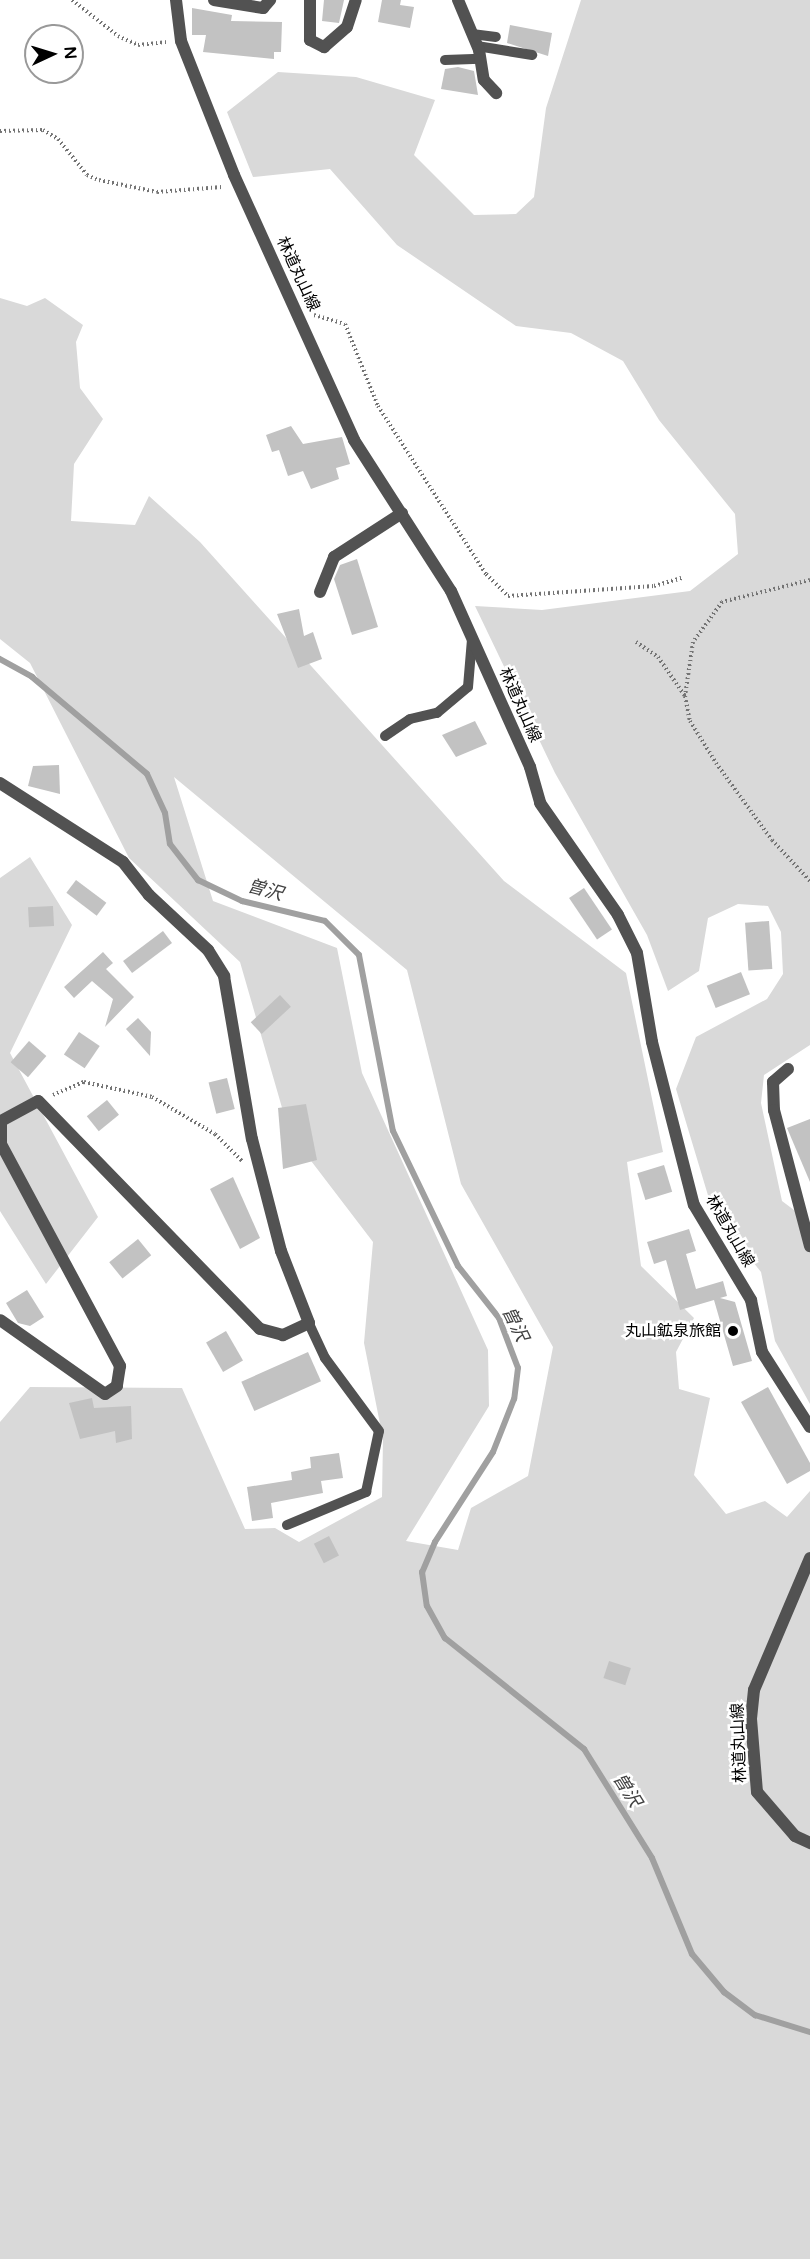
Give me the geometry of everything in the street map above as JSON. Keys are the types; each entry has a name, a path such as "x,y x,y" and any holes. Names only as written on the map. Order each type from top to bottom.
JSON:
{"street":[{"name":"林道丸山線","path":"176,0 181,41 241,189 354,440 451,591 530,767 540,803 618,915 637,953 652,1042 694,1205 751,1300 762,1352 810,1427"},
{"path":"214,0 263,8 270,0"},
{"path":"310,0 310,40 324,47 348,27 356,0"},
{"path":"458,0 475,40 484,80 496,93"},
{"path":"320,592 334,557 402,513"},
{"path":"0,783 123,862 149,895 208,950 224,976 261,1172 281,1251 309,1323 283,1335 260,1329 38,1101 1,1121 1,1144 120,1366 117,1386 105,1394 0,1320"},
{"path":"788,1069 772,1082 774,1110 810,1246"},
{"name":"林道丸山線","path":"810,1558 754,1690 751,1719 757,1792 795,1836 810,1843"}],"lane":[{"path":"475,40 496,37"},
{"path":"475,40 532,55"},
{"path":"446,60 480,59"},
{"path":"385,736 410,719 437,713 468,687 472,639"},
{"path":"287,1525 366,1492 379,1431 325,1358 309,1323"}],"path":[{"path":"72,0 138,45 181,41"},
{"path":"0,132 43,130 58,139 87,175 99,180 157,192 205,185 241,189"},
{"path":"313,315 345,324 378,406 486,574 508,596 654,586 682,578"},
{"path":"810,580 722,602 693,642 685,696 690,721 716,763 771,840 810,881"},
{"path":"636,642 658,657 685,696"},
{"path":"38,1101 84,1082 152,1097 215,1134 261,1172"}],"shaded area":[{"path":"581,0 810,0 810,1045 764,1075 761,1103 782,1201 810,1222 810,1404 775,1341 761,1272 713,1212 676,1089 696,1037 767,999 783,974 781,932 768,906 738,904 708,918 699,971 668,991 647,935 555,773 475,606 542,610 690,591 738,554 735,514 659,420 623,361 571,333 516,326 397,245 330,169 253,177 227,112 278,72 356,77 435,100 414,155 474,215 516,214 534,197 546,108"},
{"path":"0,298 27,306 45,298 83,325 76,342 80,388 103,419 74,464 71,521 135,525 149,496 200,542 504,881 626,973 663,1152 627,1162 641,1266 694,1318 676,1352 679,1389 710,1398 694,1475 726,1514 765,1501 787,1517 810,1491 810,2259 0,2259 0,1422 30,1387 182,1388 245,1529 275,1528 299,1542 382,1497 383,1439 364,1343 373,1242 289,1132 240,962 129,858 30,663 0,639","holes":["174,777 407,970 461,1184 553,1347 528,1476 471,1508 458,1550 406,1541 489,1406 488,1350 362,1073 337,948 213,901"]},
{"path":"30,857 72,925 10,1053 98,1217 46,1284 0,1211 0,878"}],"building":[{"path":"324,0 344,0 339,23 322,21"},
{"path":"382,0 401,0 400,5 414,7 410,28 378,22"},
{"path":"192,8 232,15 231,21 282,22 281,52 274,52 274,59 203,52 206,35 192,35"},
{"path":"510,25 552,33 548,56 507,43"},
{"path":"458,67 474,71 478,95 441,89 445,69"},
{"path":"291,426 303,444 342,437 350,464 336,468 339,479 311,489 303,471 288,476 279,450 272,452 266,435"},
{"path":"357,559 378,627 352,635 334,579 340,565"},
{"path":"299,609 304,636 313,632 322,659 298,668 277,614"},
{"path":"475,721 487,744 456,757 442,735"},
{"path":"59,765 60,794 28,786 33,766"},
{"path":"76,880 106,903 97,916 66,893"},
{"path":"584,888 612,929 597,940 569,898"},
{"path":"53,906 54,926 29,927 28,907"},
{"path":"769,921 772,969 748,971 745,923"},
{"path":"163,931 172,943 132,973 123,961"},
{"path":"103,952 113,963 106,969 134,997 105,1027 113,999 92,981 74,998 64,987"},
{"path":"741,972 750,994 716,1008 707,986"},
{"path":"280,995 291,1007 262,1034 251,1022"},
{"path":"138,1018 151,1032 150,1056 126,1029"},
{"path":"79,1032 100,1046 85,1068 64,1054"},
{"path":"29,1041 46,1056 28,1077 11,1062"},
{"path":"227,1078 235,1109 216,1114 209,1083"},
{"path":"107,1100 119,1115 99,1131 87,1116"},
{"path":"306,1104 317,1160 283,1169 278,1108"},
{"path":"810,1119 810,1182 787,1128"},
{"path":"664,1165 672,1192 645,1200 637,1173"},
{"path":"233,1177 260,1238 240,1249 210,1189"},
{"path":"689,1229 696,1251 686,1254 696,1289 723,1281 727,1296 720,1298 735,1302 752,1361 733,1366 714,1300 680,1310 666,1260 654,1264 647,1242"},
{"path":"138,1239 151,1255 122,1279 109,1262"},
{"path":"27,1290 44,1317 30,1326 18,1323 6,1303"},
{"path":"226,1331 243,1360 223,1372 206,1342"},
{"path":"308,1352 321,1381 254,1411 241,1382"},
{"path":"768,1387 810,1463 810,1471 787,1484 741,1402"},
{"path":"92,1398 94,1408 131,1406 132,1439 116,1443 115,1431 80,1439 69,1403"},
{"path":"339,1453 343,1478 321,1481 323,1493 271,1503 273,1518 252,1521 247,1487 292,1480 291,1472 311,1468 310,1457"},
{"path":"329,1536 339,1556 324,1563 314,1544"},
{"path":"609,1661 631,1668 625,1685 603,1678"}],"waterway":[{"name":"曽沢","path":"0,659 32,677 147,774 165,813 170,844 198,880 242,901 325,921 359,955 393,1131 458,1266 499,1318 518,1368 514,1399 493,1452 435,1542 422,1572 427,1606 445,1638 584,1749 652,1858 692,1954 724,1992 755,2015 810,2032"}],"place":[{"name":"丸山鉱泉旅館","path":"733,1331"}]}
